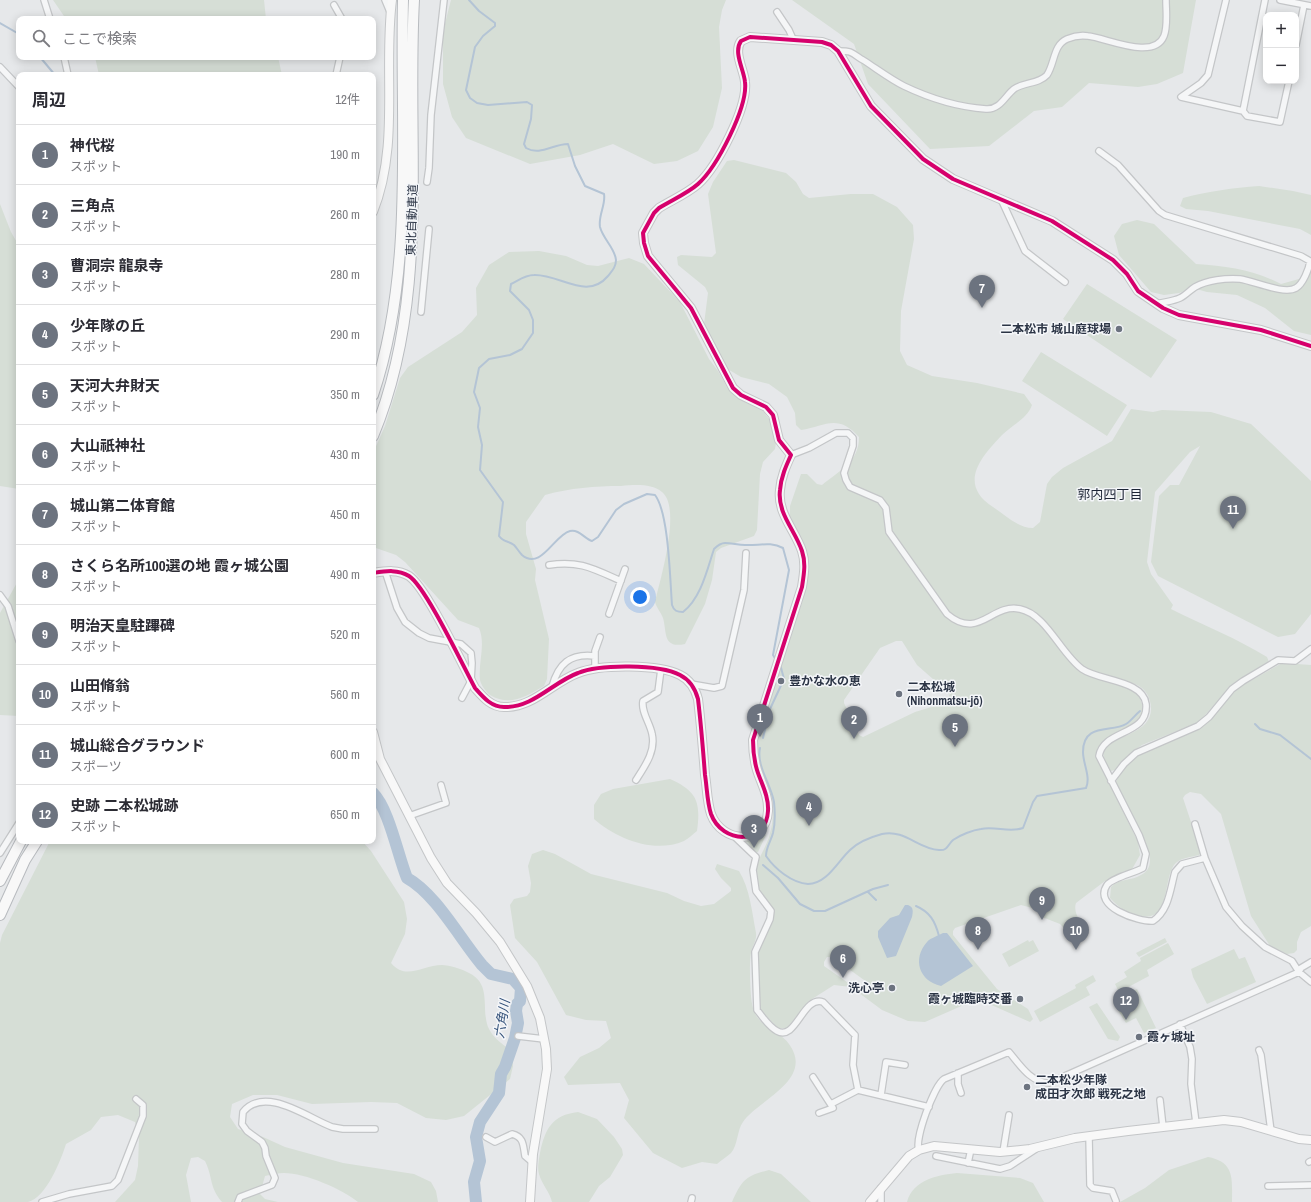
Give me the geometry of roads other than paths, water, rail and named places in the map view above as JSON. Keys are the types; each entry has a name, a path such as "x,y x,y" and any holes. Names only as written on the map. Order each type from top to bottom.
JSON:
{"highway":[{"name":"東北自動車道","path":"376,383 391,323 399,251 402,200 403,0"},
{"name":"東北自動車道","path":"376,428 391,386 398,356 409,287 414,199 414,0"},
{"path":"0,881 19,844"},
{"path":"0,915 22,867 35,844"}],"street":[{"path":"44,0 49,16"},
{"path":"385,0 390,12"},
{"path":"376,204 381,190 387,136 390,12 392,0"},
{"path":"427,182 431,115 444,0"},
{"path":"838,51 850,52 904,86 924,94 946,101 988,109 996,107 1014,90 1022,85 1040,80 1046,76 1059,45 1075,36 1088,36 1136,47 1150,48 1156,45 1162,40 1164,35 1166,0"},
{"path":"1226,0 1208,75 1201,83 1181,97 1243,110 1247,116 1280,122 1288,84"},
{"path":"1243,110 1265,0"},
{"path":"1280,0 1311,6"},
{"path":"334,5 340,16"},
{"path":"1299,30 1304,5"},
{"path":"776,12 789,30 793,39"},
{"path":"791,454 779,440 773,415 766,407 741,395 733,388 691,308 648,256 643,233 654,213 659,208 698,184 710,170 736,124 745,92 745,82 738,47 741,40 750,37 793,39 822,42 831,45 838,51 871,106 923,159 954,179 1052,221 1113,260 1127,274 1138,290 1156,304 1179,315 1261,330 1311,346"},
{"path":"65,60 67,72"},
{"path":"337,72 339,60"},
{"path":"0,67 16,84"},
{"path":"1099,151 1118,165 1159,211 1165,215 1301,256 1310,261 1301,283 1296,288 1286,290 1252,282 1229,279 1209,282 1196,286 1179,298 1156,304"},
{"path":"1001,199 1025,251 1065,282"},
{"path":"421,312 429,229"},
{"path":"791,454 810,448 836,433 848,433 853,438 853,446 844,473 846,480 850,487 880,500 886,508 889,532 947,614 957,622 967,624 977,623 1007,609 1019,609 1030,613 1041,621 1082,669 1095,676 1135,688 1143,694 1146,703 1145,714 1140,723 1129,731 1111,738 1104,744 1100,750 1099,756 1139,835 1146,854 1143,868 1112,881 1107,885 1105,891 1106,899 1115,910 1133,919 1153,921 1161,916 1165,908 1174,872 1178,867 1182,864 1205,858"},
{"path":"736,838 745,838 757,832 764,824 768,812 767,800 756,769 753,740 802,587 805,567 802,550 780,503 782,480 791,454"},
{"path":"691,684 714,688 722,686 743,597 746,572 746,553"},
{"path":"549,565 566,562 589,566 621,581"},
{"path":"608,614 625,569"},
{"path":"376,572 385,571 403,573 419,585 471,681 485,700 494,705 504,707 530,702 552,687 577,673 604,666 661,669 680,675 691,684 695,689 698,698 711,814 717,826 736,838 756,857 753,870 756,891 771,911 770,918 755,952 756,1010 777,1031 784,1032 791,1028 811,1004 818,1001 825,1003 854,1034 853,1065 858,1090"},
{"path":"385,571 397,608 405,622 428,638 461,644 471,653 471,681 462,698"},
{"path":"0,595 8,606 16,631"},
{"path":"595,668 595,656 600,637"},
{"path":"1111,781 1124,764 1136,753 1198,726 1238,685 1278,660 1295,661 1311,649"},
{"path":"552,687 554,678 568,659 579,656 595,656"},
{"path":"636,780 649,761 652,747 652,734 646,718 643,701 658,692 661,669"},
{"path":"376,744 380,759 417,834 443,878 500,942 527,986 540,1018 547,1069 532,1162 530,1202"},
{"path":"409,816 446,803 441,785"},
{"path":"1195,824 1205,858 1226,906 1242,926 1265,947 1292,961 1299,972 1311,982"},
{"path":"0,853 16,828"},
{"path":"919,1150 917,1143 939,1083 958,1073 1009,1052 1032,1078 1040,1082 1049,1083 1299,972 1301,968 1311,962"},
{"path":"1180,1024 1190,1047 1192,1059 1191,1084 1196,1123"},
{"path":"518,1036 544,1039"},
{"path":"1259,1050 1261,1055 1271,1131"},
{"path":"881,1095 886,1062 905,1065"},
{"path":"958,1073 958,1084 962,1094"},
{"path":"813,1077 833,1108 819,1112"},
{"path":"831,1104 858,1090 929,1107"},
{"path":"42,1202 68,1194 112,1186 118,1180 143,1116 143,1105 136,1099"},
{"path":"1160,1100 1162,1127"},
{"path":"238,1202 240,1197 244,1194 272,1185 275,1178 262,1142 247,1131 242,1124 244,1112 252,1104 265,1101 277,1103 332,1127 343,1129 375,1129"},
{"path":"1003,1152 1010,1114"},
{"path":"870,1202 881,1187 909,1156 919,1150 934,1146 1003,1152 1089,1137 1162,1127 1232,1121 1311,1140"},
{"path":"486,1137 495,1142 512,1134 518,1135 523,1141 525,1156 532,1162"},
{"path":"1089,1137 1090,1185 1093,1188 1112,1191 1116,1201"},
{"path":"936,1156 991,1168 1005,1168 1025,1158 1038,1147"},
{"path":"968,1163 971,1149"},
{"path":"1268,1186 1311,1185"},
{"path":"881,1187 881,1202"}],"water":[{"path":"905,905 912,908 912,917 896,956 887,958 878,937 878,931 890,918 899,915"},
{"path":"943,933 947,933 973,966 941,986 927,979 920,968 919,962 922,949 927,942"}],"waterway":[{"path":"469,0 479,11 495,23 495,26 483,36 475,47 466,90 470,98 477,103 488,105 527,102 532,105 531,119 524,144 526,148 536,151 562,144 568,144 575,166 585,186 604,194 600,227 614,251 616,260 615,267 608,276 600,283 591,286 582,286 554,278 534,275 525,277 511,284 510,291 529,310 533,320 533,333 522,349 510,355 489,359 479,368 474,392 480,408 478,427 482,445 480,470 503,502 499,536 514,545 522,555 529,559 535,559 564,534 570,531 576,531 592,541 598,537 616,510 624,504 647,494 655,495 660,504 666,531 672,605 675,610 681,612 689,606 699,591 714,549 719,545 725,543 745,545 769,544 783,548 789,570 773,655 776,660"},
{"path":"0,23 16,32"},
{"path":"42,60 52,72"},
{"path":"763,738 770,709 784,679 780,664"},
{"path":"760,748 760,762 772,795 775,809 774,829 766,856 774,866 784,874 796,881 808,884 821,880 832,871 850,850 861,842 882,834 898,834 931,849 942,850 956,838 974,830 986,828 1013,830 1023,828 1033,802 1037,796 1086,788 1088,779 1083,752 1084,743 1088,736 1099,730 1120,727 1130,721 1140,711"},
{"path":"1255,724 1260,729 1280,735 1311,759"},
{"name":"六角川","path":"376,796 384,810 393,833 407,878 418,885 438,906 482,965 491,974 513,979 521,988 520,1001 517,1004 516,1011 518,1023 515,1038 501,1074 499,1093 480,1122 476,1137 480,1161 474,1182 476,1202"},
{"path":"763,865 778,878 800,904 814,911 825,911 873,889 888,885"},
{"path":"868,892 876,900"},
{"path":"916,906 928,914 936,926 939,936"}],"place":[{"name":"城山第二体育館","path":"982,308"},
{"name":"二本松市 城山庭球場","path":"1119,329"},
{"name":"城山総合グラウンド","path":"1233,529"},
{"name":"豊かな水の恵","path":"781,681"},
{"name":"二本松城 (Nihonmatsu-jō)","path":"899,694"},
{"name":"神代桜","path":"760,737"},
{"name":"三角点","path":"854,739"},
{"name":"天河大弁財天","path":"955,747"},
{"name":"少年隊の丘","path":"809,826"},
{"name":"曹洞宗 龍泉寺","path":"754,848"},
{"name":"明治天皇駐蹕碑","path":"1042,920"},
{"name":"さくら名所100選の地 霞ヶ城公園","path":"978,950"},
{"name":"山田脩翁","path":"1076,950"},
{"name":"大山祇神社","path":"843,978"},
{"name":"洗心亭","path":"892,988"},
{"name":"霞ヶ城臨時交番","path":"1020,999"},
{"name":"史跡 二本松城跡","path":"1126,1020"},
{"name":"霞ヶ城址","path":"1139,1037"},
{"name":"二本松少年隊 成田才次郎 戦死之地","path":"1027,1087"}],"district":[{"name":"郭内四丁目","path":"1110,494"}]}
